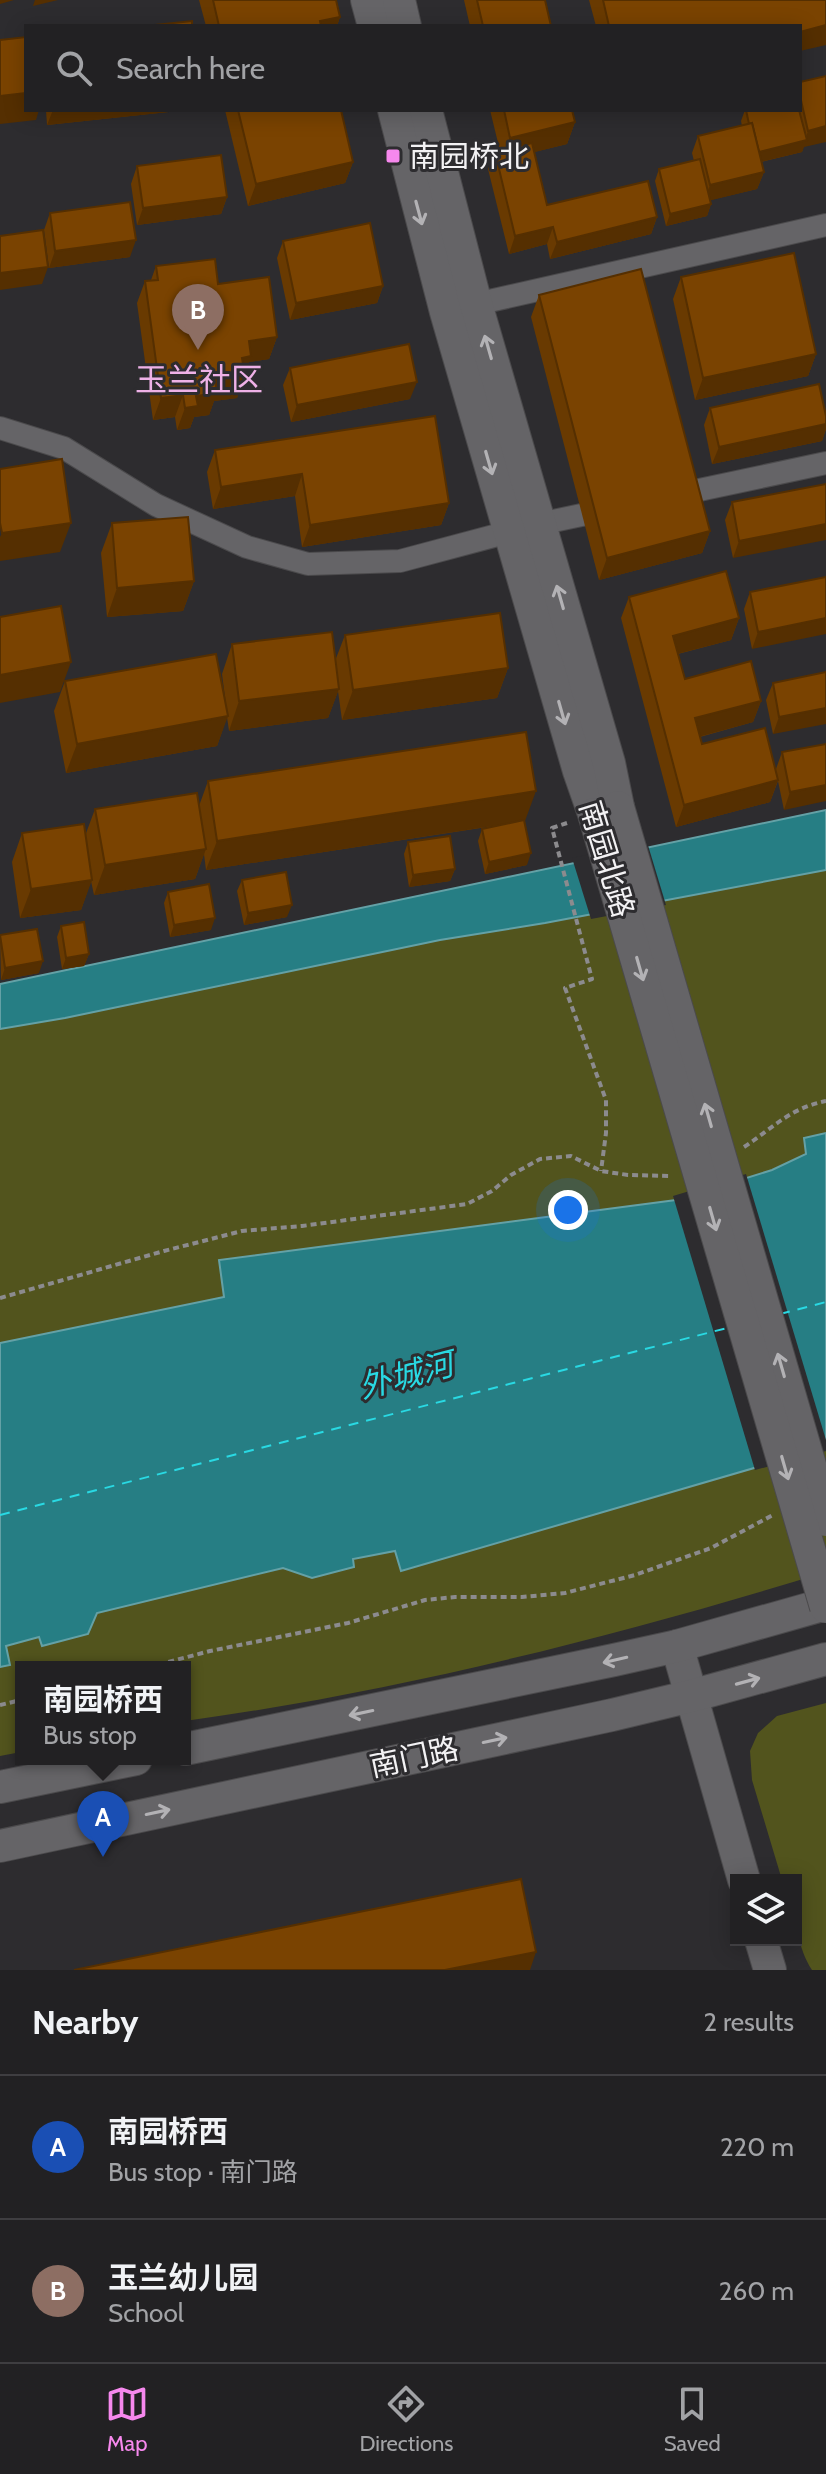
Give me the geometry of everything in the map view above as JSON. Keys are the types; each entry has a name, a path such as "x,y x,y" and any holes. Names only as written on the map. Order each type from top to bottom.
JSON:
{"main road":[{"path":"367,0 373,24"},
{"path":"399,0 405,24"},
{"name":"南园北路","path":"395,112 446,312 609,763 606,810 826,1606"},
{"name":"南园北路","path":"427,112 476,304 524,528"},
{"name":"南园北路","path":"606,810 826,1520"},
{"name":"南门路","path":"191,1748 677,1646 826,1606"},
{"path":"677,1646 742,1874"},
{"name":"南门路","path":"0,1846 691,1696 826,1659"},
{"path":"0,1787 107,1765"}],"street":[{"path":"476,304 826,225"},
{"path":"0,428 64,448 156,505 247,547 308,564 400,561 524,528 826,463"}],"path":[{"path":"558,852 592,979 565,988 606,1100 601,1171"},
{"path":"742,1148 785,1115 808,1104 826,1101"},
{"path":"0,1298 242,1231 467,1204 540,1159 571,1156 601,1171 655,1177 682,1175"},
{"path":"172,1661 348,1623 425,1600 565,1593 635,1575 711,1548 779,1511"}],"shaded area":[{"path":"826,870 826,1133 804,1138 806,1154 771,1170 676,1200 220,1260 224,1297 0,1343 0,1029 440,940"},
{"path":"826,1447 826,1572 668,1618 428,1678 191,1720 191,1661 15,1661 15,1753 0,1756 0,1667 10,1665 5,1646 40,1637 42,1646 87,1634 97,1613 284,1568 312,1578 354,1567 353,1559 395,1551 401,1571"},
{"path":"826,1703 826,1970 812,1970 802,1949 802,1874 780,1874 752,1780 750,1751 758,1733 777,1716"}],"water":[{"path":"826,810 826,870 440,940 0,1029 0,984"},
{"name":"外城河","path":"826,1133 826,1447 401,1571 395,1551 353,1559 354,1567 312,1578 283,1568 97,1613 88,1634 42,1646 39,1637 6,1646 10,1665 0,1667 0,1343 224,1297 219,1260 676,1200 772,1170 806,1154 804,1138"}],"pier":[{"path":"647,842 666,905 591,919 572,858"},
{"path":"746,1174 826,1440 826,1451 755,1470 673,1196"}],"building":[{"path":"213,0 336,0 340,17 320,21 321,24 219,24"},
{"path":"477,0 545,0 551,24 483,24"},
{"path":"603,0 826,0 826,25 802,31 802,24 609,24"},
{"path":"192,21 192,24 164,24"},
{"path":"24,37 24,93 0,96 0,40"},
{"path":"826,76 826,126 808,131 802,105 802,82"},
{"path":"238,112 341,112 353,162 256,184"},
{"path":"504,112 572,112 575,122 510,138"},
{"path":"746,112 800,112 807,140 759,152 752,123 749,124"},
{"path":"752,123 764,172 710,185 698,136"},
{"path":"532,143 547,205 648,181 657,217 557,242 553,227 515,236 495,152"},
{"path":"221,155 227,197 143,208 137,166"},
{"path":"700,159 711,204 670,214 659,169"},
{"path":"130,202 136,240 55,251 50,213"},
{"path":"370,223 383,286 296,303 283,241"},
{"path":"43,230 48,267 0,273 0,236"},
{"path":"794,253 816,354 703,378 681,277"},
{"path":"215,259 218,284 269,277 277,337 249,341 251,356 242,358 245,376 215,380 217,393 196,396 198,406 185,408 183,395 161,398 145,281 158,280 156,266"},
{"path":"641,269 710,531 607,558 539,295"},
{"path":"409,344 417,382 297,405 290,368"},
{"path":"819,384 826,424 719,447 710,408"},
{"path":"435,416 449,503 310,525 302,474 221,487 215,450"},
{"path":"62,459 71,523 2,533 0,469"},
{"path":"826,484 826,524 739,541 732,502"},
{"path":"188,517 194,581 117,588 112,523"},
{"path":"726,571 739,618 673,636 685,679 751,661 761,701 695,718 702,744 765,728 778,780 684,805 629,597"},
{"path":"826,577 826,618 758,632 750,592"},
{"path":"61,606 71,662 0,675 0,617"},
{"path":"500,613 508,668 353,690 345,635"},
{"path":"332,632 339,689 239,701 232,644"},
{"path":"216,654 228,716 77,744 65,681"},
{"path":"826,672 826,708 779,717 773,683"},
{"path":"526,732 536,791 217,841 208,781"},
{"path":"826,744 826,785 790,792 782,752"},
{"path":"197,793 206,849 105,865 95,809"},
{"path":"524,820 531,853 489,862 482,829"},
{"path":"84,824 92,880 31,889 22,833"},
{"path":"450,836 455,869 413,875 408,842"},
{"path":"286,872 292,905 248,913 242,880"},
{"path":"209,884 215,918 174,925 168,892"},
{"path":"84,922 89,954 66,958 61,926"},
{"path":"37,929 43,961 5,968 0,935"},
{"path":"521,1879 536,1952 445,1970 74,1970"}],"ferry route":[{"path":"780,1314 826,1302"},
{"path":"0,1515 727,1328"}],"place":[{"name":"南园桥北","path":"393,156"},
{"name":"玉兰幼儿园","path":"198,350"},
{"name":"南园桥西","path":"103,1857"}],"district":[{"name":"玉兰社区","path":"199,379"}]}
